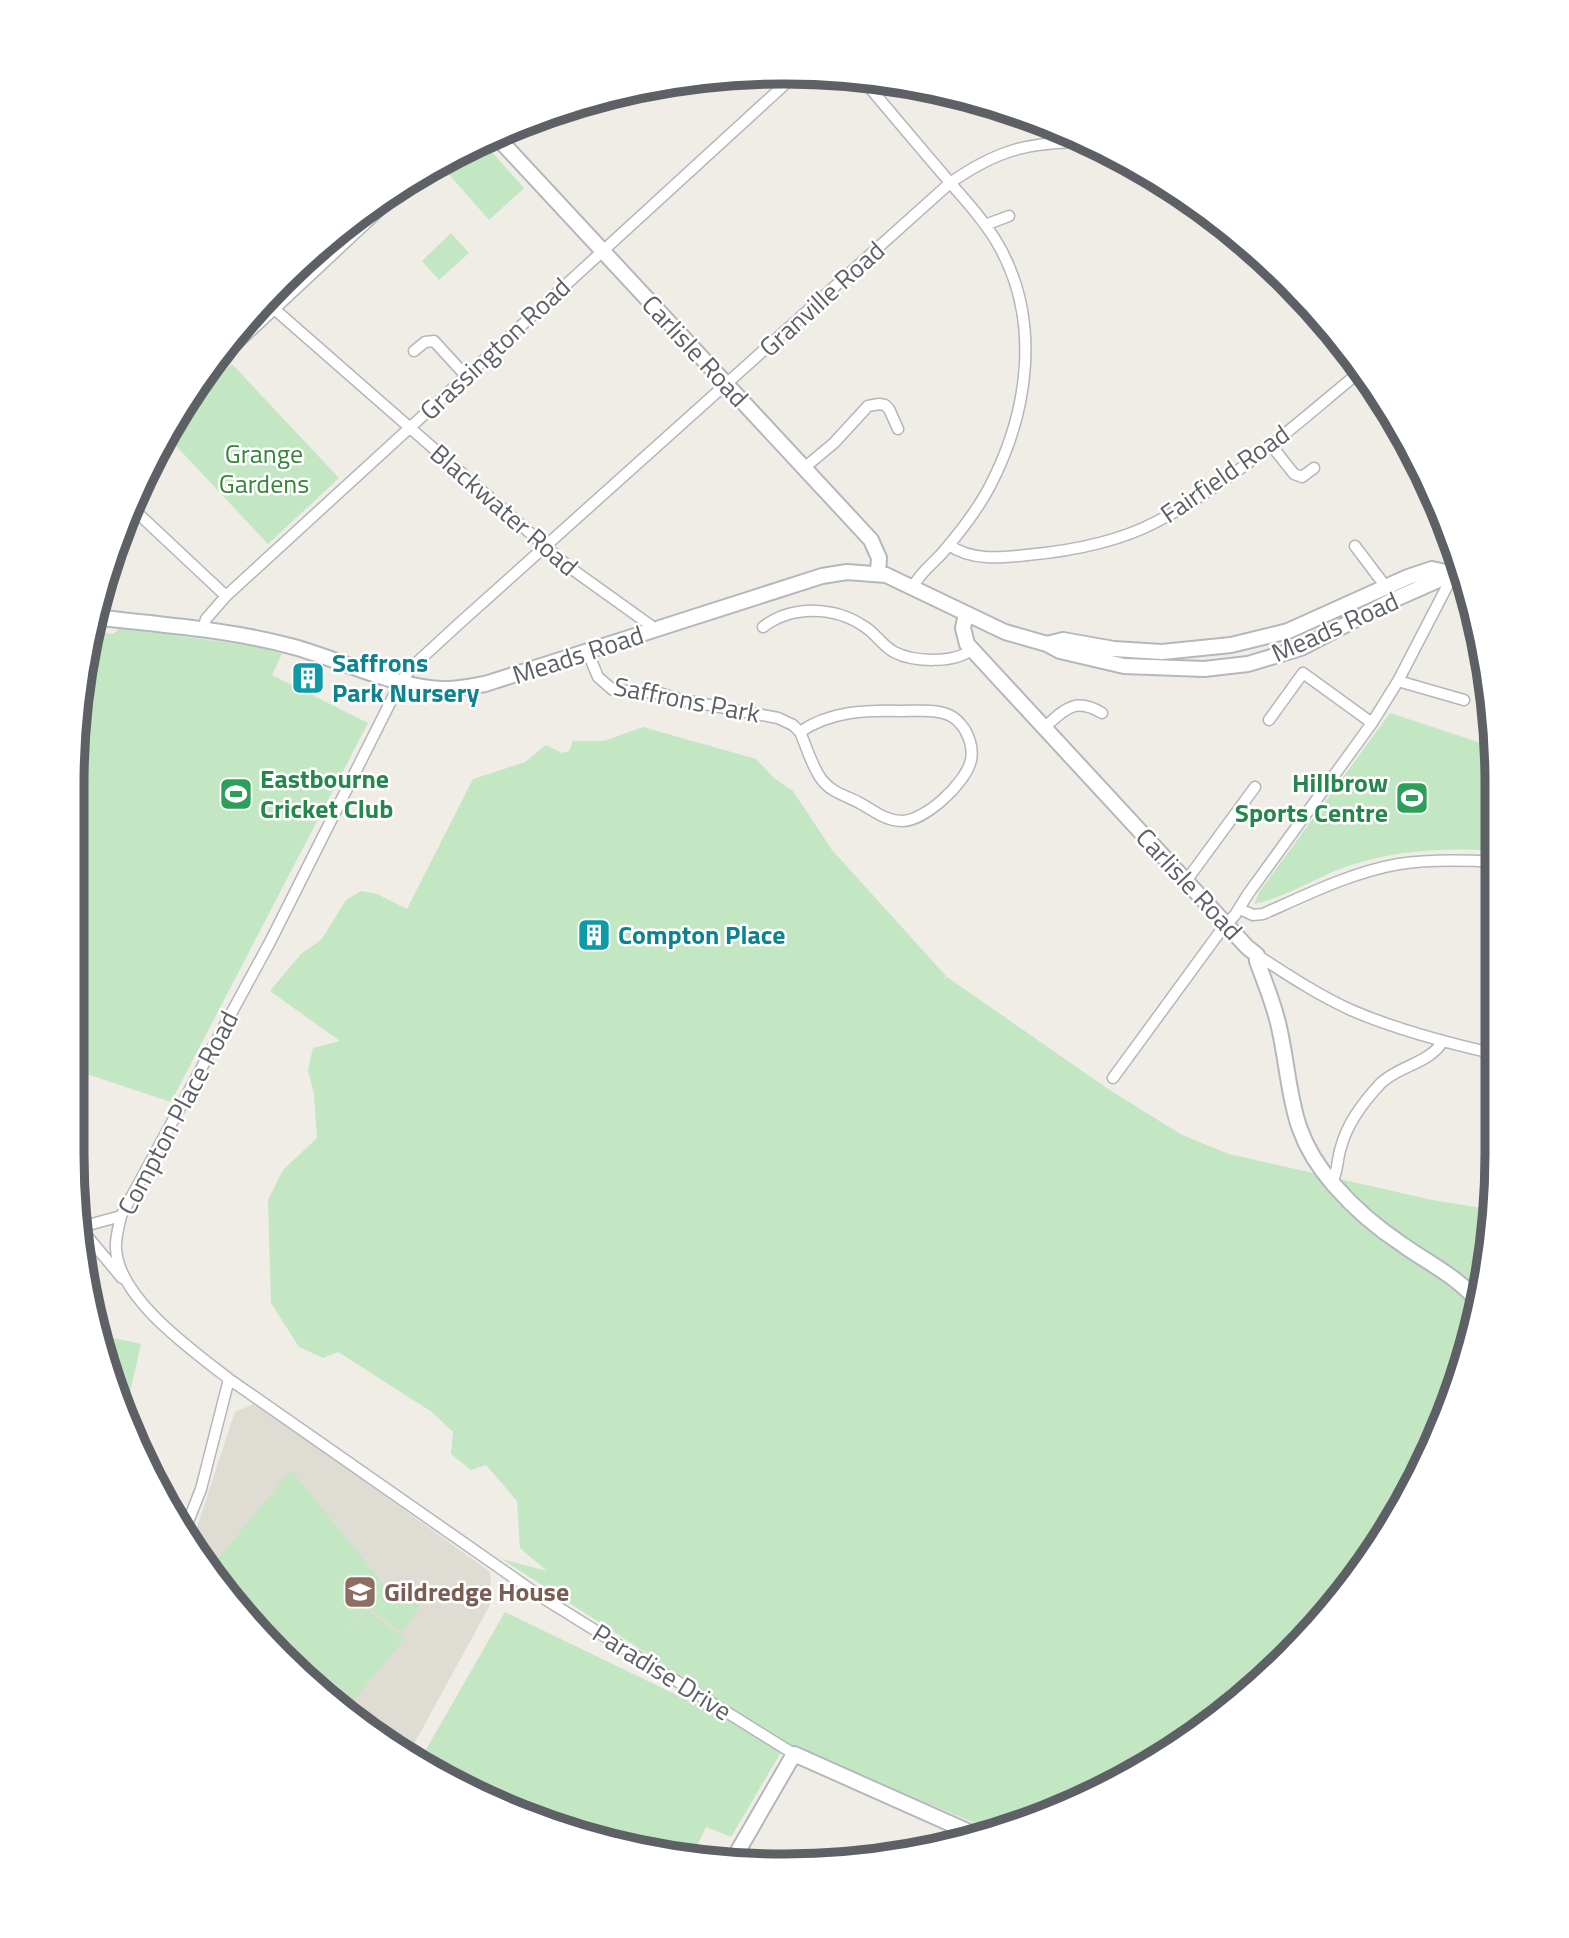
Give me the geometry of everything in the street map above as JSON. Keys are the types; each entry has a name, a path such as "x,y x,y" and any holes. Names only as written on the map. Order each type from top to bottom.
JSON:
{"street":[{"name":"Grassington Road","path":"203,629 206,619 226,596 785,84"},
{"path":"871,89 985,225 1009,266 1024,326 1026,369 1018,415 1003,457 973,514 913,587"},
{"name":"Carlisle Road","path":"503,143 871,540 879,558 878,573"},
{"name":"Granville Road","path":"401,681 414,665 950,183 971,168 1007,151 1065,143"},
{"path":"985,225 1009,216"},
{"path":"254,328 366,223"},
{"name":"Blackwater Road","path":"274,309 546,547 650,625 654,631"},
{"path":"414,351 425,342 434,341 466,376"},
{"name":"Fairfield Road","path":"949,545 962,553 975,556 1060,552 1103,542 1154,523 1208,491 1271,445 1354,377"},
{"path":"804,468 834,443 868,406 885,405 890,409 898,429"},
{"path":"1271,445 1294,474 1302,477 1314,468"},
{"path":"138,514 226,596"},
{"path":"1355,546 1386,587"},
{"name":"Meads Road","path":"1047,644 1063,640 1114,649 1162,652 1231,645 1288,632 1432,569 1452,571"},
{"name":"Meads Road","path":"104,618 203,629 293,647 416,686 447,689 485,684 588,653 822,576 847,572 878,573 900,580 1014,635 1047,644 1060,651 1124,666 1223,668 1248,664 1301,648 1393,600 1453,575"},
{"path":"1113,1078 1240,909 1372,723 1455,581"},
{"path":"763,627 785,613 811,610 850,619 864,626 894,652 905,656 950,660 959,658 972,649 964,634 966,614"},
{"name":"Carlisle Road","path":"972,649 1257,956 1299,982 1383,1023 1485,1051"},
{"name":"Saffrons Park","path":"588,653 598,677 613,690 659,692 683,700 778,718 793,725 800,732"},
{"path":"1269,720 1303,673 1372,723"},
{"name":"Compton Place Road","path":"229,1379 184,1343 125,1282 116,1249 121,1216 270,942 401,681"},
{"path":"1398,681 1465,700"},
{"path":"1045,727 1060,712 1076,705 1084,705 1102,713"},
{"path":"886,710 933,712 949,715 960,723 970,743 971,758 965,773 941,801 911,820 896,821 881,816 828,786 818,773 800,732 816,721 851,713 886,710"},
{"path":"1186,881 1255,787"},
{"path":"1240,909 1252,915 1263,914 1343,880 1396,864 1425,861 1485,862"},
{"path":"1257,956 1256,961 1279,1023 1292,1108 1310,1149 1332,1183 1374,1224 1458,1282 1471,1295"},
{"path":"1332,1183 1337,1172 1343,1140 1370,1097 1394,1072 1436,1052 1443,1041"},
{"path":"88,1227 121,1216"},
{"path":"89,1238 125,1282"},
{"path":"188,1521 201,1489 229,1379"},
{"name":"Paradise Drive","path":"229,1379 540,1596 794,1754 965,1830"},
{"path":"737,1853 794,1754"}],"shaded area":[{"name":"Gildredge House","path":"256,1403 489,1571 490,1605 412,1747 358,1709 289,1649 229,1580 195,1532 235,1412"}],"green space":[{"path":"489,149 524,188 489,220 446,171"},
{"path":"451,233 469,253 439,280 422,261"},
{"name":"Grange Gardens","path":"232,364 339,478 268,544 173,443 209,385"},
{"path":"120,628 261,647 282,654 272,675 368,723 171,1102 84,1073 85,739 101,632 113,634"},
{"name":"Hillbrow Sports Centre","path":"1390,713 1484,744 1485,850 1458,849 1401,853 1363,861 1276,898 1254,904 1260,891"},
{"path":"643,727 756,759 774,778 793,791 832,850 946,976 942,980 947,977 1108,1089 1182,1135 1229,1154 1432,1200 1483,1208 1472,1290 1448,1379 1413,1463 1367,1543 1340,1580 1280,1649 1211,1709 1135,1760 1053,1801 980,1825 792,1748 502,1559 547,1571 520,1548 517,1501 486,1465 471,1470 451,1454 453,1432 432,1412 338,1352 323,1358 299,1347 271,1303 268,1200 283,1170 317,1138 314,1094 308,1070 313,1048 340,1041 270,991 301,954 322,939 346,900 361,891 377,894 407,909 473,779 525,762 546,745 562,753 569,751 573,741 604,741"},
{"path":"109,1337 141,1344 128,1399"},
{"path":"291,1470 385,1586 420,1606 402,1633 367,1606 329,1655 367,1609 404,1639 354,1700 317,1669 315,1672 289,1649 216,1562"},
{"path":"505,1612 784,1747 731,1837 706,1827 696,1848 648,1841 559,1817 475,1782 424,1754"}],"place":[{"name":"Saffrons Park Nursery","path":"308,678"},
{"name":"Eastbourne Cricket Club","path":"236,794"},
{"name":"Hillbrow Sports Centre","path":"1412,798"},
{"name":"Compton Place","path":"594,935"},
{"name":"Gildredge House","path":"360,1592"}]}
